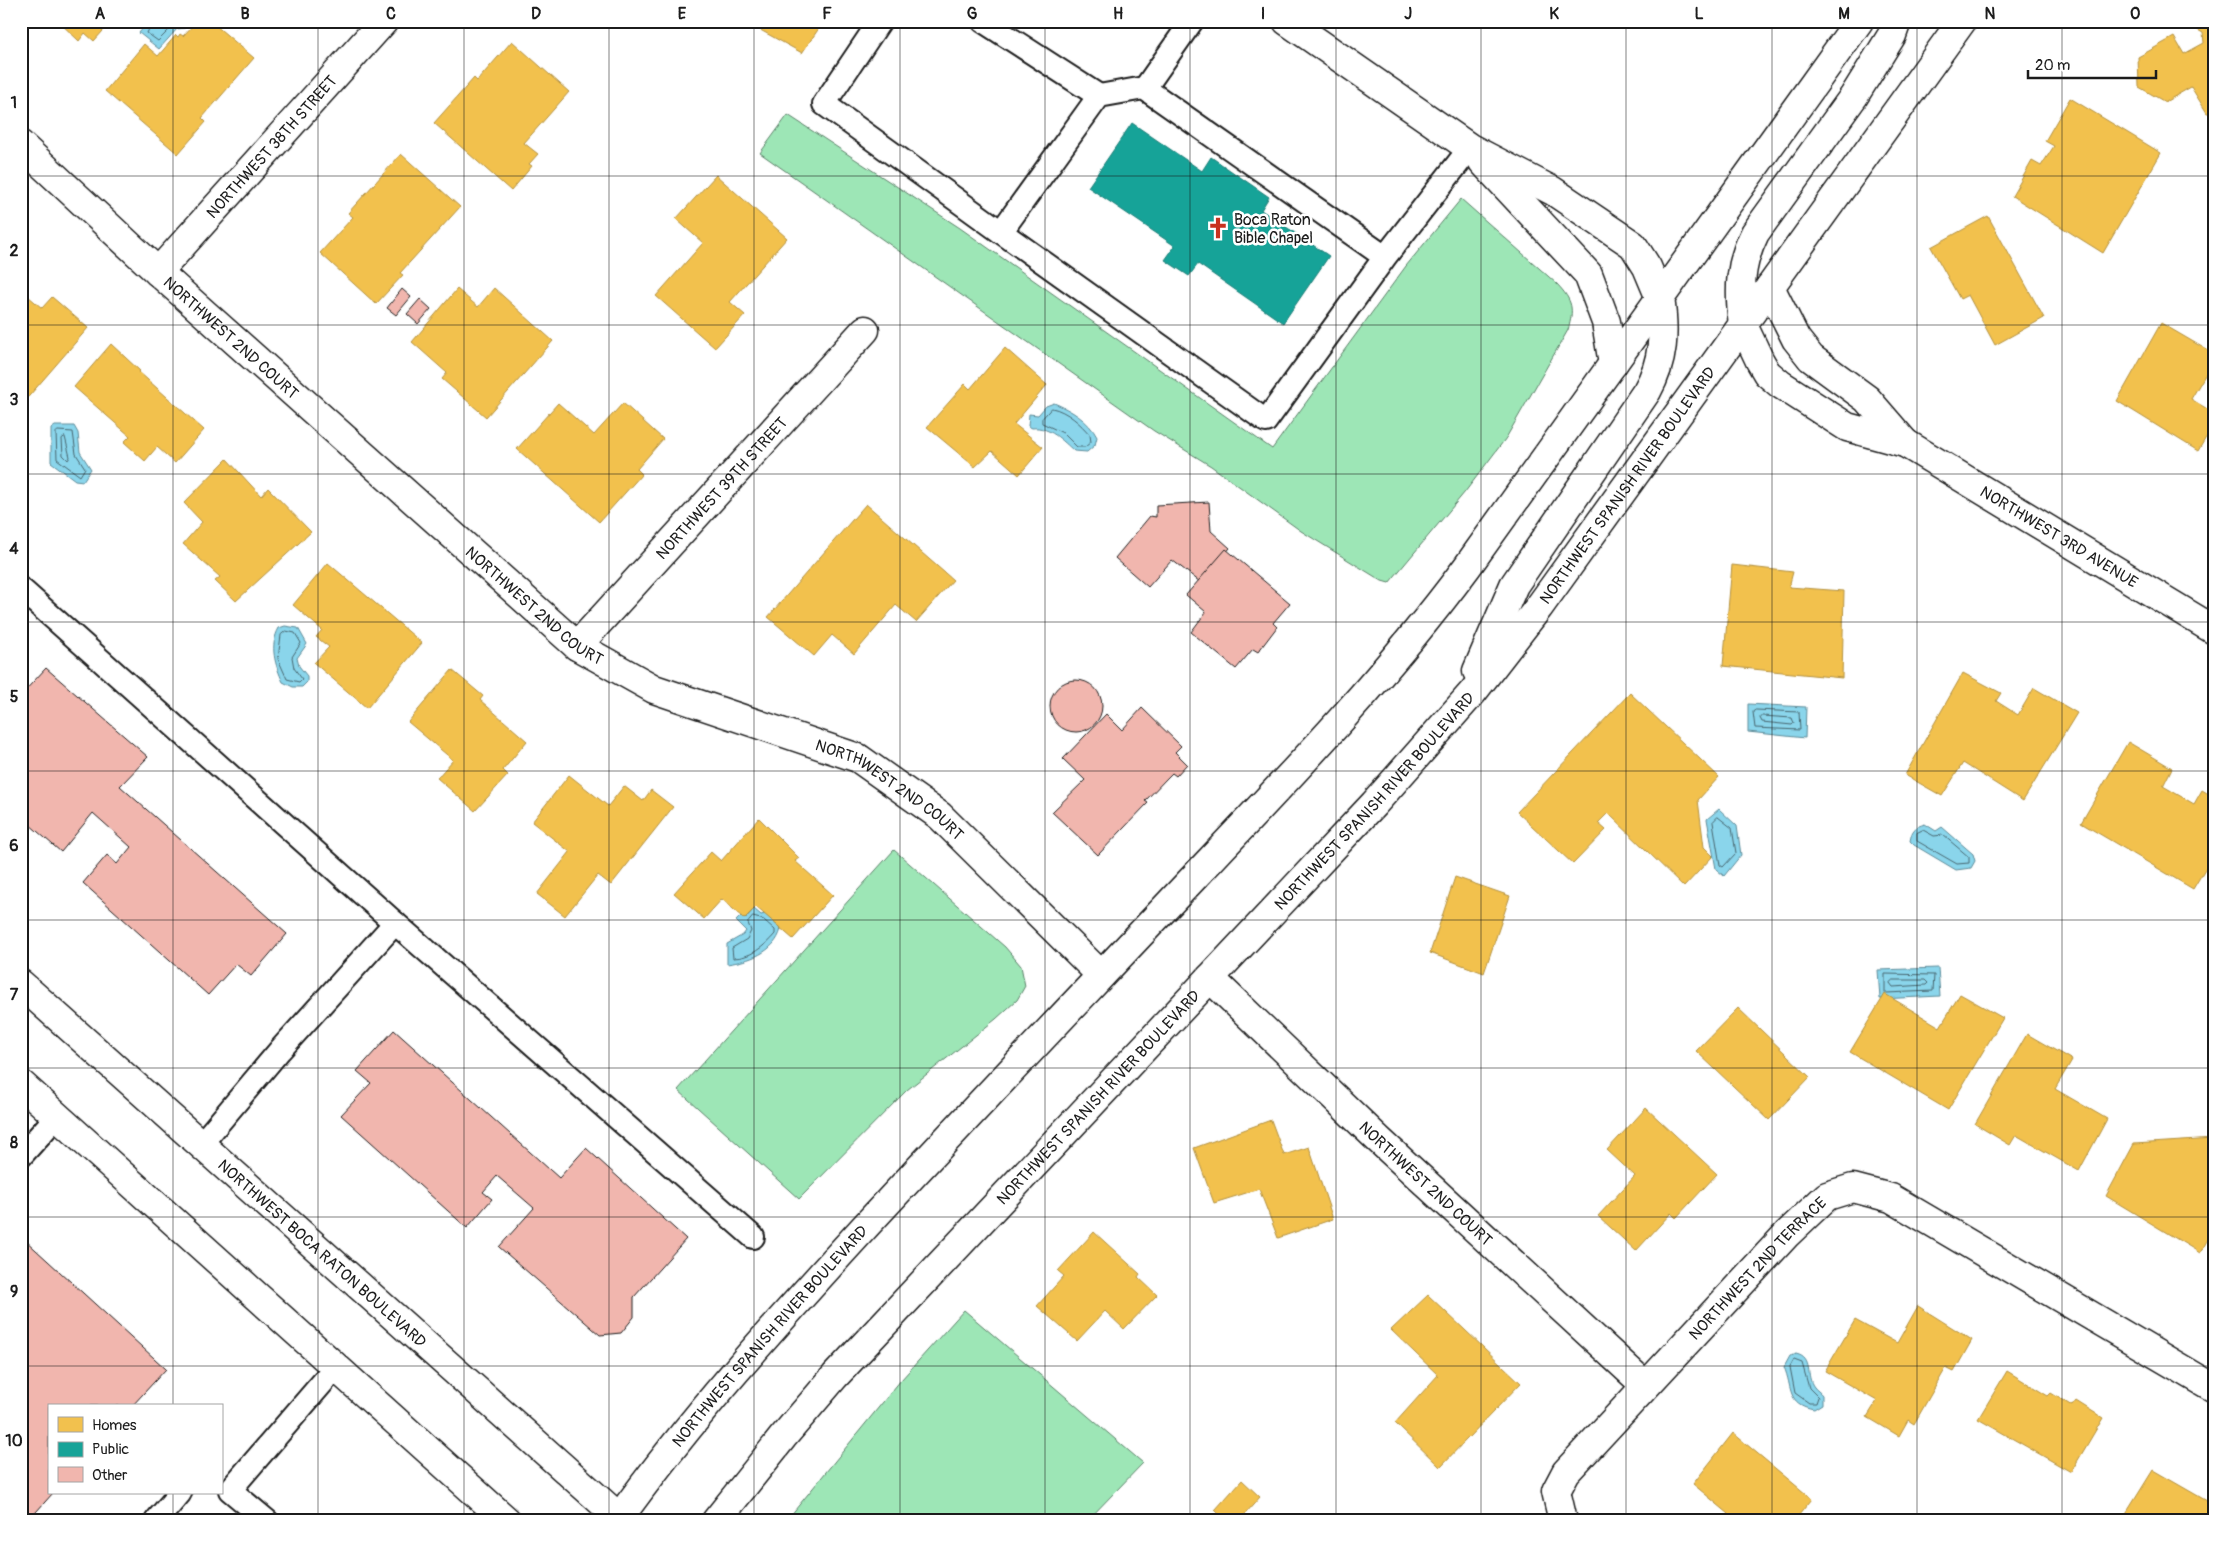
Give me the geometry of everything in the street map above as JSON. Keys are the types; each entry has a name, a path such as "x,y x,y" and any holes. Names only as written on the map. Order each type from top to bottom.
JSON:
{"street":[{"name":"NORTHWEST 38TH STREET","path":"158,272 384,21"},
{"path":"1287,21 1470,148 1553,190 1633,245 1641,255 1660,298 1664,340 1655,376 1647,391 1514,585 1463,704"},
{"name":"NORTHWEST SPANISH RIVER BOULEVARD","path":"620,1520 698,1416 789,1310 964,1119 1305,761 1384,673 1444,598 1859,21"},
{"path":"1743,325 1741,267 1755,233 1864,80 1892,36 1897,21"},
{"name":"NORTHWEST SPANISH RIVER BOULEVARD","path":"716,1521 835,1376 1374,804 1463,704 1539,607 1962,21"},
{"name":"NORTHWEST 2ND COURT","path":"21,145 158,272 577,646 654,689 858,758 940,816 1101,975"},
{"path":"1470,148 1588,274 1606,322 1613,364"},
{"name":"NORTHWEST 3RD AVENUE","path":"1770,287 1796,339 1811,358 1867,398 1905,443"},
{"name":"NORTHWEST 3RD AVENUE","path":"1743,325 1767,373 1780,384 1847,426 1905,443 2214,630"},
{"name":"NORTHWEST 39TH STREET","path":"577,646 865,330"},
{"name":"NORTHWEST 2ND COURT","path":"1210,978 1379,1140 1645,1385"},
{"name":"NORTHWEST BOCA RATON BOULEVARD","path":"21,984 620,1520"},
{"path":"21,1084 507,1521"},
{"name":"NORTHWEST 2ND TERRACE","path":"1563,1521 1556,1491 1566,1472 1787,1234 1827,1196 1853,1188 1891,1198 2214,1388"}],"lane":[{"path":"880,21 824,104 1266,420 1385,257 1470,148"},
{"path":"983,21 1099,96 1145,88 1385,257"},
{"path":"1145,88 1192,21"},
{"path":"1001,232 1099,96"},
{"path":"21,589 395,923 753,1237"},
{"path":"201,1144 280,1050 395,923"},
{"path":"21,1156 57,1116"},
{"path":"267,1521 226,1487 336,1366"},
{"path":"156,1521 179,1494"}],"green space":[{"path":"788,115 960,228 1272,449 1406,266 1461,199 1562,290 1571,306 1568,330 1506,438 1465,492 1389,583 1382,581 1301,531 1211,466 1154,431 760,153"},
{"path":"894,850 1005,947 1021,966 1025,986 1017,1000 996,1019 907,1090 799,1199 678,1090"},
{"path":"964,1310 1143,1463 1087,1521 786,1521 901,1380"}],"water":[{"path":"149,21 193,21 185,28 177,29 159,49 139,33"},
{"path":"1054,403 1079,417 1094,431 1097,437 1095,445 1087,452 1074,451 1050,432 1028,426 1029,414 1038,415 1046,406"},
{"path":"55,426 74,426 78,433 80,452 91,469 83,481 75,480 51,462 51,429"},
{"path":"285,626 298,628 307,644 297,658 299,666 307,676 307,682 302,687 293,687 283,682 274,655 276,635 279,628"},
{"path":"1748,704 1806,707 1805,738 1748,732"},
{"path":"1719,809 1737,826 1741,855 1724,876 1716,869 1707,819"},
{"path":"1925,824 1936,831 1942,827 1973,854 1975,861 1971,868 1956,870 1914,845 1910,841 1913,832 1918,826"},
{"path":"754,909 761,915 765,914 781,929 778,937 767,950 760,954 743,961 727,964 727,944 743,935 746,931 736,921 741,916 745,919"},
{"path":"1938,968 1940,996 1880,999 1878,970"},
{"path":"1796,1354 1805,1359 1811,1383 1822,1395 1822,1404 1814,1409 1799,1403 1792,1394 1784,1367 1790,1356"}],"building: Homes":[{"path":"58,21 112,21 94,41 85,33 79,41"},
{"path":"197,21 207,21 212,26 214,24 254,58 202,118 206,122 178,154 105,91 144,44 158,56 176,35 178,37 180,34 183,36"},
{"path":"744,21 824,21 802,53"},
{"path":"2187,21 2214,21 2214,113 2207,113 2191,87 2165,102 2139,87 2138,57 2174,37 2184,54 2204,43 2203,33 2187,24"},
{"path":"512,41 569,92 524,143 538,154 529,164 532,166 511,191 434,123 474,78 477,81"},
{"path":"2070,98 2161,153 2103,253 2012,196 2032,161 2041,166 2054,146 2045,141"},
{"path":"401,154 460,207 400,273 403,275 376,304 320,253 353,217 348,213"},
{"path":"716,175 787,238 730,302 745,315 715,348 656,296 703,243 676,219"},
{"path":"1988,216 2044,318 1995,345 1968,295 1960,299 1931,247"},
{"path":"494,288 553,341 486,417 442,379 447,373 412,342 457,289 478,307"},
{"path":"21,290 42,308 52,297 88,328 23,403"},
{"path":"2161,323 2214,354 2214,360 2191,399 2214,413 2214,424 2198,451 2117,401"},
{"path":"111,344 139,372 204,430 175,463 157,447 145,461 124,442 130,436 74,387"},
{"path":"1005,348 1047,385 1014,424 1043,447 1019,475 992,451 975,467 927,427 965,384 970,389"},
{"path":"558,403 594,435 623,403 663,439 637,469 642,474 599,522 517,449"},
{"path":"227,459 261,496 268,488 311,532 236,601 215,581 220,577 183,544 202,522 184,503"},
{"path":"866,504 953,580 916,622 896,605 854,654 832,635 814,656 768,617"},
{"path":"328,563 422,643 367,708 314,663 329,647 316,637 322,630 293,605"},
{"path":"1732,565 1793,572 1789,587 1844,591 1842,678 1723,666"},
{"path":"452,670 483,696 480,700 527,741 503,770 508,775 475,811 437,778 453,760 408,722"},
{"path":"1963,673 2001,693 1996,701 2018,715 2034,688 2077,713 2023,801 1963,763 1942,796 1905,775"},
{"path":"1630,693 1719,777 1698,800 1704,847 1713,856 1684,887 1608,813 1598,823 1606,830 1573,864 1517,812"},
{"path":"2128,742 2172,768 2163,786 2194,804 2202,790 2214,797 2214,854 2193,889 2081,823"},
{"path":"569,775 608,806 624,786 643,801 651,790 673,807 611,885 598,875 565,916 537,894 570,852 532,822"},
{"path":"759,818 799,858 795,861 833,895 793,939 756,907 744,919 722,899 704,919 674,893 711,852 721,861"},
{"path":"1455,877 1510,896 1484,973 1430,953"},
{"path":"1885,994 1940,1027 1960,994 2003,1018 1948,1110 1850,1052"},
{"path":"1738,1008 1810,1077 1769,1120 1696,1051"},
{"path":"2027,1034 2072,1060 2055,1089 2107,1119 2079,1171 2016,1135 2010,1145 1975,1124"},
{"path":"1646,1108 1717,1174 1676,1218 1671,1213 1636,1251 1598,1216 1635,1176 1607,1150"},
{"path":"1271,1120 1284,1155 1309,1147 1333,1219 1278,1238 1259,1189 1214,1203 1194,1148"},
{"path":"2214,1139 2214,1229 2200,1253 2106,1196 2134,1144"},
{"path":"1094,1232 1140,1274 1138,1277 1157,1295 1124,1329 1105,1311 1077,1341 1037,1306 1064,1276 1058,1271"},
{"path":"1428,1295 1521,1383 1440,1467 1395,1423 1438,1375 1391,1330"},
{"path":"1918,1306 1972,1340 1954,1372 1946,1368 1914,1424 1908,1420 1899,1436 1867,1417 1877,1401 1825,1371 1855,1320 1897,1343"},
{"path":"2007,1371 2048,1396 2051,1393 2072,1406 2076,1401 2103,1418 2071,1472 1978,1419"},
{"path":"1733,1433 1812,1499 1794,1521 1722,1521 1729,1514 1693,1484"},
{"path":"2153,1470 2207,1501 2214,1491 2214,1521 2134,1521 2125,1515"},
{"path":"1242,1480 1260,1497 1239,1521 1226,1521 1215,1510"}],"building: Public":[{"name":"Boca Raton Bible Chapel","path":"1132,123 1202,171 1211,157 1269,197 1261,210 1329,256 1283,323 1198,264 1189,276 1165,260 1175,246 1088,187"}],"building: Other":[{"path":"402,289 411,297 396,315 387,308"},
{"path":"420,299 431,309 418,324 407,314"},
{"path":"1209,502 1211,531 1230,548 1200,582 1172,560 1148,587 1115,558 1150,516 1156,517 1156,505"},
{"path":"1226,549 1290,603 1273,623 1277,627 1258,652 1253,649 1236,669 1191,632 1206,612 1186,595"},
{"path":"46,668 148,757 120,786 287,934 251,976 236,964 208,995 83,883 107,855 117,864 131,847 93,813 61,852 21,817 21,695"},
{"path":"1076,680 1086,682 1094,688 1100,696 1102,706 1100,716 1094,724 1086,730 1076,732 1066,730 1058,724 1052,716 1050,706 1052,696 1058,688 1066,682"},
{"path":"1142,708 1181,746 1175,752 1187,764 1176,776 1172,773 1167,778 1145,801 1148,803 1098,855 1052,812 1085,780 1063,759 1106,714 1122,730"},
{"path":"394,1030 559,1178 586,1148 686,1239 634,1297 634,1317 621,1333 600,1335 499,1247 534,1208 497,1176 483,1192 492,1199 467,1228 341,1115 371,1083 357,1071"},
{"path":"24,1239 166,1369 134,1404 48,1404 48,1494 52,1494 28,1521 21,1521 21,1388 27,1382 21,1376 21,1242"}],"place":[{"name":"Boca Raton Bible Chapel","path":"1218,228"}]}
